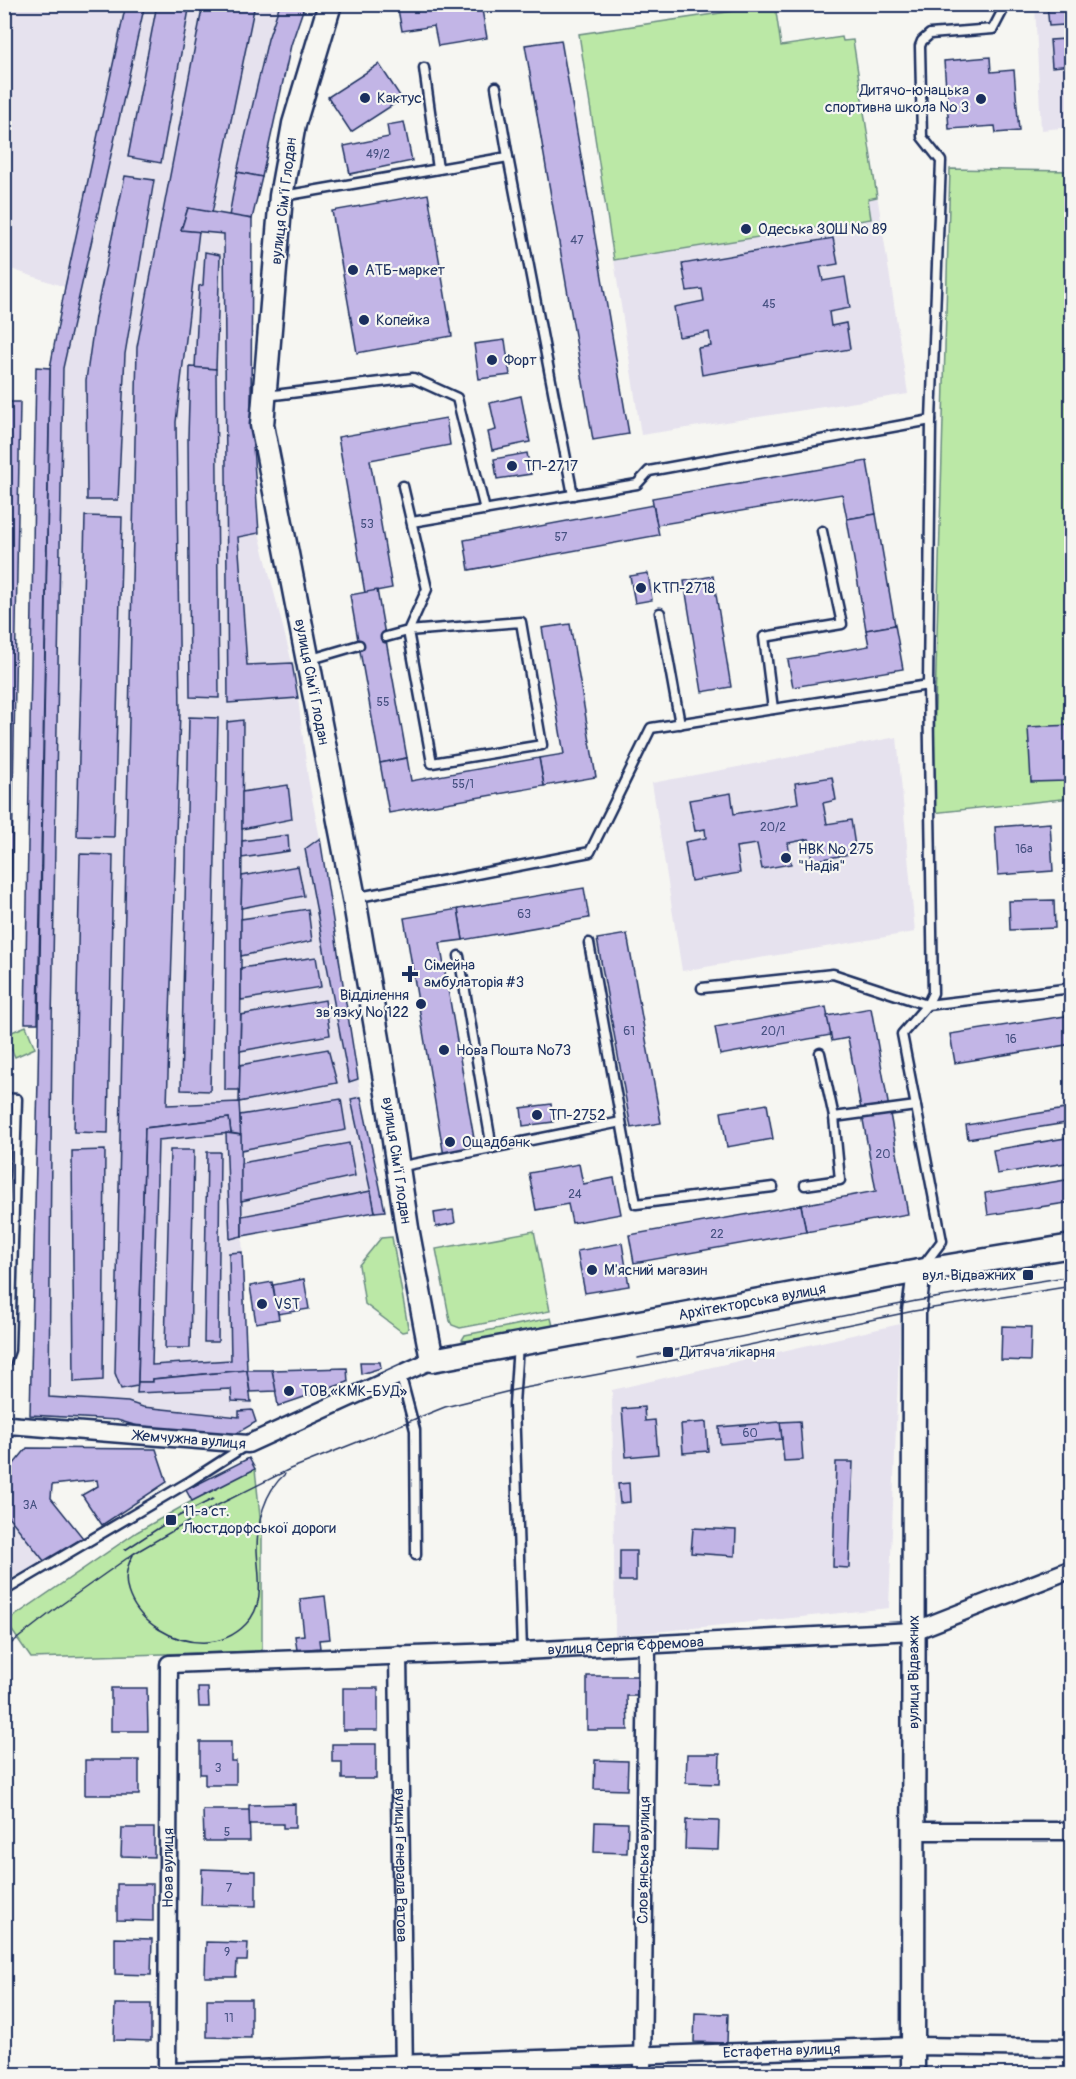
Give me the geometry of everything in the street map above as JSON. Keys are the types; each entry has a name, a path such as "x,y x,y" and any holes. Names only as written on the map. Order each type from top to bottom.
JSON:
{"street":[{"name":"вулиця Сім'ї Глодан","path":"330,4 294,124 281,196 262,425 354,898 407,1228 432,1360"},
{"name":"Архітекторська вулиця","path":"432,1360 920,1271 1071,1246"},
{"name":"вулиця Відважних","path":"914,2074 914,1311 920,1271"},
{"name":"Жемчужна вулиця","path":"6,1425 248,1444 432,1360"},
{"name":"вулиця Сергія Єфремова","path":"170,1664 647,1646 914,1631 1071,1569"},
{"name":"Словʼянська вулиця","path":"642,2074 647,1646"},
{"name":"вулиця Генерала Ратова","path":"398,1655 404,2070"},
{"name":"Нова вулиця","path":"167,2073 170,1664"},
{"path":"915,1831 1071,1831"},
{"name":"Естафетна вулиця","path":"167,2073 404,2070 642,2055 914,2046 1071,2048"}],"lane":[{"path":"920,1271 942,1241 902,1034 927,1005 933,993 928,686 931,420 941,161 922,136 920,46 922,40 930,34 993,29 1006,4"},
{"path":"423,68 438,169"},
{"path":"496,87 573,495"},
{"path":"281,196 508,157"},
{"path":"264,397 412,378 457,398 485,510"},
{"path":"412,522 637,484 649,471 931,420"},
{"path":"386,637 408,631 521,622 542,745 432,763 408,631 427,589 403,486"},
{"path":"773,709 764,637 842,624 822,531"},
{"path":"660,613 680,724"},
{"path":"308,660 359,645"},
{"path":"354,898 590,852 651,728 928,686"},
{"path":"588,943 636,1204 773,1187"},
{"path":"459,957 492,1148"},
{"path":"702,988 833,974 927,1005 1064,989 1071,984"},
{"path":"805,1185 840,1179 834,1117 820,1053"},
{"path":"4,1098 17,1099 8,1253 10,1350 4,1367"},
{"path":"834,1117 916,1106"},
{"path":"398,1167 621,1122"},
{"path":"518,1344 514,1404 522,1651"},
{"path":"400,1373 416,1430 416,1556"},
{"path":"4,1591 192,1480 248,1444"}],"shaded area":[{"name":"Одеська ЗОШ № 89","path":"775,4 781,46 842,37 843,41 853,40 908,394 641,435 579,34"},
{"path":"4,5 305,5 291,45 252,219 251,417 259,533 292,663 308,778 320,838 361,1097 385,1211 242,1236 247,1370 252,1410 256,1422 232,1436 141,1427 117,1420 30,1415 50,368 65,287 5,267"},
{"path":"1035,5 1071,5 1071,127 1041,130"},
{"name":"НВК № 275 \"Надія\"","path":"897,737 915,932 682,971 652,783"},
{"path":"900,1324 889,1608 615,1636 612,1390"},
{"path":"4,1511 45,1562 5,1581 4,1581"}],"green space":[{"path":"775,5 781,46 842,37 843,41 853,40 877,197 868,199 871,219 614,260 579,34"},
{"path":"950,169 1071,171 1071,798 932,813"},
{"path":"26,1026 35,1048 15,1057 5,1035"},
{"path":"534,1231 550,1311 460,1328 452,1325 436,1249"},
{"path":"392,1237 408,1327 407,1331 402,1332 365,1304 359,1265 381,1238"},
{"path":"551,1318 553,1326 467,1342 462,1340 465,1335"},
{"path":"255,1469 262,1535 262,1651 31,1658 6,1622 137,1532"}],"building":[{"path":"126,4 145,4 63,368 52,1023 49,1397 128,1402 143,1407 239,1417 239,1411 252,1410 256,1422 232,1436 141,1427 117,1420 30,1415 50,368 65,287"},
{"path":"157,4 190,4 161,163 128,157"},
{"path":"203,4 255,4 212,213 188,208 181,230 199,231 176,422 180,712 167,1105 239,1102 241,1135 231,1133 229,1118 145,1128 138,1382 137,1386 121,1389 115,1373 137,347"},
{"path":"280,4 305,4 291,45 262,177 237,172 268,39"},
{"path":"397,4 449,4 449,6 481,4 487,38 438,46 434,26 402,31"},
{"path":"1047,4 1072,4 1072,65 1052,67 1050,40 1066,39 1064,25 1049,26"},
{"path":"561,40 629,434 593,440 525,45"},
{"name":"Дитячо-юнацька спортивна школа № 3","path":"990,57 991,72 1014,70 1019,131 996,133 995,126 949,129 944,61"},
{"name":"Кактус","path":"379,64 402,99 351,132 328,97"},
{"path":"404,122 412,161 350,174 344,146 389,137 387,125"},
{"path":"237,172 262,177 252,219 229,216"},
{"path":"125,176 154,180 125,354 118,500 87,500 86,380 95,317"},
{"path":"428,194 452,336 357,353 332,211"},
{"path":"188,208 252,219 251,417 259,533 238,537 247,665 292,663 298,698 228,703 224,234 181,230"},
{"path":"833,238 838,264 820,267 823,281 845,277 850,308 829,312 831,326 846,323 850,349 702,375 698,348 711,346 709,332 679,337 674,307 704,301 702,289 687,291 682,264"},
{"path":"205,252 220,255 216,369 195,368 199,286 203,285"},
{"name":"Форт","path":"505,340 510,375 479,379 474,344"},
{"path":"36,367 50,368 38,1023 25,1023"},
{"path":"190,367 216,369 219,698 190,697 188,437"},
{"path":"521,396 530,442 492,450 488,432 496,430 490,403"},
{"path":"7,402 20,402 9,1022 4,1022 4,535"},
{"path":"446,418 450,445 370,460 392,588 365,593 338,437"},
{"name":"ТП-2717","path":"527,453 531,474 497,479 494,459"},
{"path":"867,461 876,514 847,519 842,494 657,525 652,498"},
{"path":"653,505 659,535 469,570 464,540"},
{"path":"876,514 895,625 866,630 847,519"},
{"path":"85,516 122,517 114,837 77,836"},
{"name":"КТП-2718","path":"648,573 652,600 635,603 630,576"},
{"path":"713,576 731,687 702,692 684,581"},
{"path":"377,590 407,758 380,763 350,595"},
{"path":"570,624 596,777 544,786 539,758 564,754 542,628"},
{"path":"895,625 903,669 793,687 788,660 869,646 866,630"},
{"path":"189,717 218,718 210,1091 181,1090"},
{"path":"243,720 240,1090 225,1090 227,722"},
{"path":"1072,725 1072,762 1066,763 1066,781 1031,782 1028,727"},
{"path":"407,758 411,781 539,758 544,786 389,813 380,763"},
{"path":"832,777 836,800 823,803 827,824 851,820 856,853 812,861 809,839 788,843 791,864 762,869 757,844 736,847 740,873 691,881 685,842 706,838 705,829 695,831 689,800 731,793 734,814 798,803 795,783"},
{"path":"288,785 292,819 242,829 242,792"},
{"path":"1050,823 1053,871 998,875 995,827"},
{"path":"288,835 289,851 242,858 242,841"},
{"path":"320,838 358,1079 349,1082 305,849"},
{"path":"80,854 113,855 108,1133 74,1132"},
{"path":"298,866 304,896 241,908 242,876"},
{"path":"584,888 589,918 463,940 458,909"},
{"path":"1054,900 1055,928 1010,930 1009,901"},
{"path":"308,909 312,941 241,956 241,919"},
{"path":"458,909 463,940 440,943 476,1150 444,1156 404,918"},
{"path":"627,934 661,1123 631,1128 597,939"},
{"path":"316,957 321,987 241,1000 241,968"},
{"path":"325,1000 330,1035 240,1051 241,1015"},
{"path":"826,1007 831,1035 720,1055 715,1027"},
{"path":"871,1008 908,1214 806,1232 801,1205 876,1191 848,1038 832,1041 827,1016"},
{"path":"1072,1015 1072,1044 955,1063 950,1034"},
{"path":"328,1049 337,1083 239,1102 240,1065"},
{"path":"361,1097 385,1211 375,1212 351,1099"},
{"path":"341,1099 346,1130 241,1150 240,1115"},
{"name":"ТП-2752","path":"551,1104 553,1122 523,1126 521,1108"},
{"path":"767,1104 773,1139 727,1147 721,1112"},
{"path":"1072,1108 1072,1122 968,1139 966,1125"},
{"path":"229,1118 231,1133 158,1140 152,1365 231,1360 229,1253 242,1252 247,1370 138,1382 145,1128"},
{"path":"226,1133 241,1135 242,1236 230,1239"},
{"path":"1072,1137 1072,1162 997,1174 993,1150"},
{"path":"349,1143 355,1176 241,1201 241,1163"},
{"path":"105,1150 103,1380 74,1382 72,1151"},
{"path":"170,1150 194,1150 190,1348 165,1348"},
{"path":"207,1152 220,1152 218,1342 204,1342"},
{"path":"579,1164 583,1184 614,1178 621,1214 572,1223 568,1204 536,1210 529,1173"},
{"path":"1072,1179 1072,1202 988,1215 985,1193"},
{"path":"371,1191 375,1212 242,1236 242,1216"},
{"path":"801,1205 806,1232 634,1263 629,1235"},
{"path":"453,1210 455,1223 436,1227 434,1213"},
{"path":"622,1243 629,1286 585,1293 577,1251"},
{"path":"304,1279 309,1309 278,1314 273,1285"},
{"path":"272,1282 279,1319 256,1323 250,1286"},
{"path":"1002,1326 1031,1327 1030,1361 1001,1360"},
{"path":"360,1362 380,1362 381,1368 361,1374"},
{"path":"347,1368 348,1382 278,1406 272,1370"},
{"path":"247,1370 251,1402 232,1401 231,1389 137,1393 138,1382"},
{"path":"247,1370 272,1370 276,1391 250,1392"},
{"path":"644,1407 645,1421 655,1420 658,1454 626,1457 622,1409"},
{"path":"800,1421 803,1460 784,1461 780,1422"},
{"path":"706,1422 708,1451 683,1453 681,1424"},
{"path":"780,1422 782,1439 720,1444 719,1427"},
{"path":"27,1448 156,1449 167,1482 102,1525 82,1495 98,1486 97,1480 52,1485 51,1498 83,1538 45,1562 4,1511 4,1476"},
{"path":"249,1458 255,1469 192,1501 186,1490"},
{"path":"836,1462 853,1462 849,1568 833,1567"},
{"path":"629,1483 630,1502 620,1503 618,1484"},
{"path":"693,1528 736,1530 735,1556 691,1553"},
{"path":"620,1551 636,1551 636,1581 620,1581"},
{"path":"325,1596 330,1639 319,1640 320,1648 297,1650 295,1636 304,1635 300,1599"},
{"path":"587,1676 638,1676 638,1696 627,1696 628,1730 587,1730"},
{"path":"111,1688 147,1688 148,1731 111,1731"},
{"path":"198,1688 208,1688 209,1707 199,1707"},
{"path":"343,1688 378,1688 378,1730 343,1730"},
{"path":"200,1742 231,1742 231,1761 236,1761 236,1785 205,1785 205,1774 200,1774"},
{"path":"332,1744 376,1744 376,1779 342,1779 342,1762 332,1762"},
{"path":"687,1754 720,1754 719,1784 686,1783"},
{"path":"85,1760 139,1760 139,1795 85,1795"},
{"path":"595,1760 628,1761 627,1790 594,1789"},
{"path":"295,1804 295,1828 283,1828 283,1824 249,1824 249,1805"},
{"path":"203,1810 249,1810 250,1841 204,1841"},
{"path":"686,1820 719,1821 718,1850 685,1849"},
{"path":"595,1822 628,1823 627,1853 594,1852"},
{"path":"4,1827 8,1827 7,1881 4,1881"},
{"path":"122,1828 154,1828 154,1857 121,1856"},
{"path":"202,1869 256,1871 256,1906 201,1905"},
{"path":"117,1884 153,1884 153,1921 117,1920"},
{"path":"4,1907 7,1907 9,1935 4,1936"},
{"path":"115,1938 152,1939 151,1975 115,1974"},
{"path":"206,1942 248,1943 247,1961 237,1961 236,1977 205,1977"},
{"path":"207,1999 251,1999 251,2038 207,2037"},
{"path":"115,2004 151,2004 151,2041 114,2040"},
{"path":"695,2013 728,2014 727,2043 694,2042"}],"tram line":[{"path":"638,1358 916,1301 1072,1276"},
{"path":"4,1649 133,1554 212,1508 290,1469 445,1407 514,1390 691,1357 914,1311 1072,1286"},
{"path":"133,1555 126,1576 130,1596 142,1615 159,1629 180,1639 203,1642 226,1638 246,1624 256,1608 259,1598 257,1550 260,1519 267,1499 285,1474"},
{"path":"125,1550 171,1520 213,1499"}],"place":[{"name":"Кактус","path":"365,98"},
{"name":"Дитячо-юнацька спортивна школа № 3","path":"981,99"},
{"name":"Одеська ЗОШ № 89","path":"746,229"},
{"name":"АТБ-маркет","path":"353,270"},
{"name":"Копейка","path":"364,320"},
{"name":"Форт","path":"492,360"},
{"name":"ТП-2717","path":"512,466"},
{"name":"КТП-2718","path":"641,588"},
{"name":"НВК № 275 \"Надія\"","path":"786,858"},
{"name":"Сімейна амбулаторія #3","path":"410,974"},
{"name":"Відділення зв'язку № 122","path":"421,1004"},
{"name":"Нова Пошта №73","path":"444,1050"},
{"name":"ТП-2752","path":"537,1115"},
{"name":"Ощадбанк","path":"450,1142"},
{"name":"М'ясний магазин","path":"592,1270"},
{"name":"вул. Відважних","path":"1028,1275"},
{"name":"VST","path":"262,1304"},
{"name":"Дитяча лікарня","path":"668,1352"},
{"name":"ТОВ «КМК-БУД»","path":"289,1391"},
{"name":"11-а ст. Люстдорфської дороги","path":"171,1520"}]}
